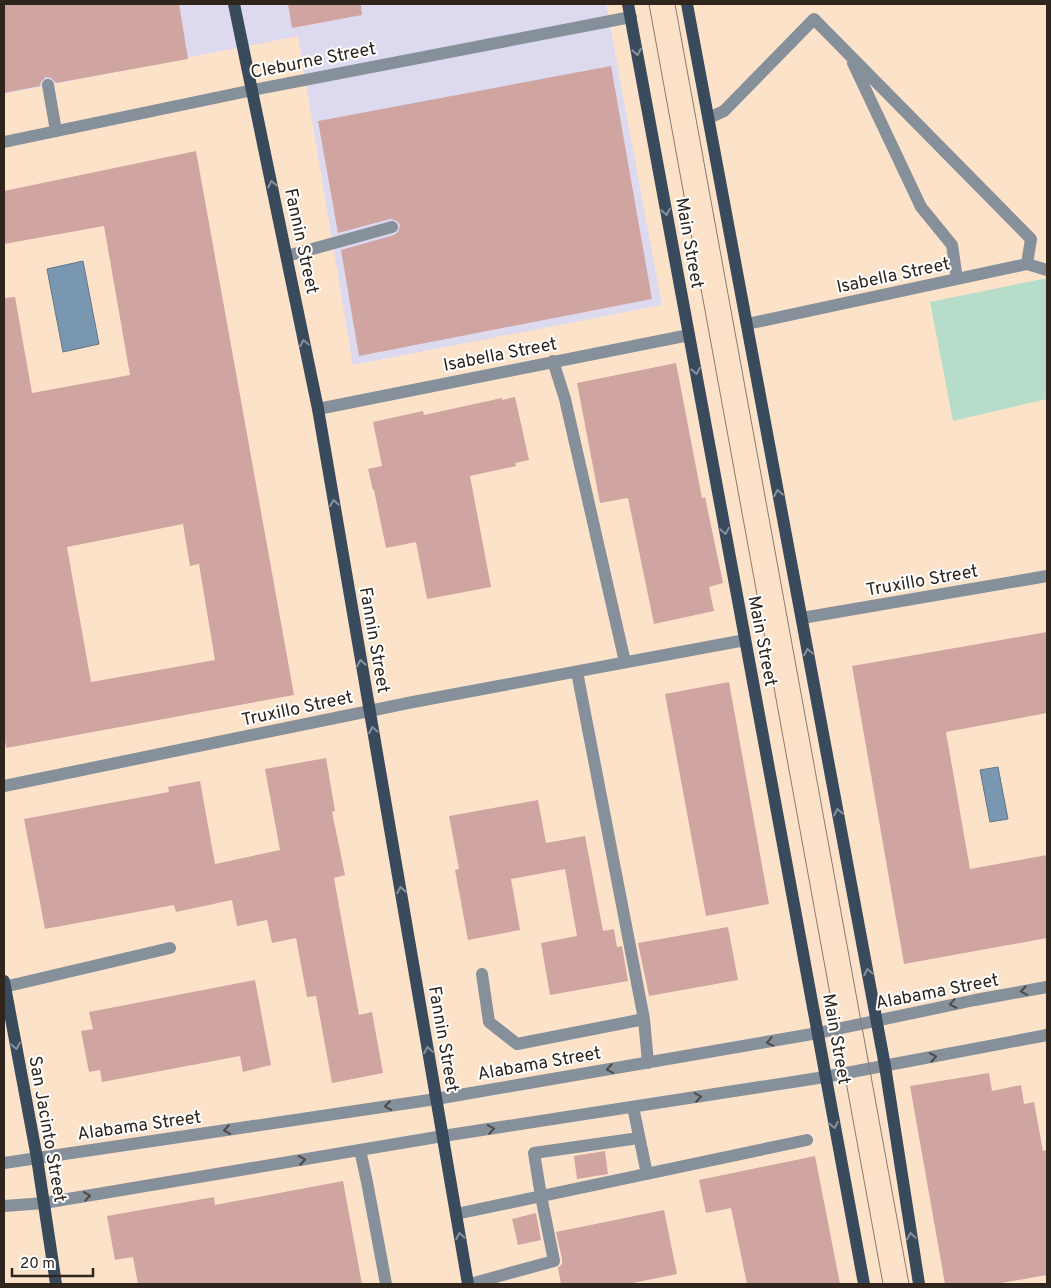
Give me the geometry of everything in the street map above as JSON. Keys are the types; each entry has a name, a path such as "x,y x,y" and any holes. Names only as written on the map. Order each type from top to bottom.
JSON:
{"main road":[{"name":"Fannin Street","path":"234,4 318,409 469,1284"},
{"name":"Main Street","path":"628,4 864,1284"},
{"path":"687,4 877,1020 919,1284"},
{"name":"San Jacinto Street","path":"4,985 37,1158 56,1284"}],"street":[{"name":"Cleburne Street","path":"4,142 253,90 631,17"},
{"path":"708,118 724,111 814,19 1031,239 1027,264"},
{"path":"850,55 920,207 952,245 957,279"},
{"path":"48,85 56,131"},
{"path":"287,256 392,227"},
{"name":"Isabella Street","path":"747,324 1027,264 1047,270"},
{"name":"Isabella Street","path":"318,409 689,335"},
{"path":"554,362 565,399 625,662"},
{"name":"Truxillo Street","path":"802,618 1047,576"},
{"name":"Truxillo Street","path":"4,786 370,711 745,640"},
{"path":"577,672 644,1020 648,1063"},
{"path":"4,985 170,948"},
{"path":"482,974 489,1022 517,1044 644,1020"},
{"name":"Alabama Street","path":"4,1163 436,1099 818,1033 1047,987"},
{"path":"4,1206 44,1203 443,1136 825,1077 1047,1035"},
{"path":"633,1107 647,1174"},
{"path":"469,1284 554,1261 534,1153 639,1138"},
{"path":"456,1214 807,1140"},
{"path":"360,1150 368,1182 386,1284"}],"shaded area":[{"path":"4,4 606,4 662,305 353,365 298,36 4,94"}],"green space":[{"path":"1047,278 1047,399 953,421 930,302"}],"water":[{"path":"83,261 99,344 63,352 47,269"},
{"path":"998,767 1008,819 990,822 980,770"}],"building":[{"path":"4,4 179,4 188,59 56,83 51,78 46,77 40,86 4,93"},
{"path":"288,4 361,4 362,15 292,28"},
{"path":"611,66 652,299 359,356 341,250 394,235 398,232 400,225 397,221 390,219 338,233 318,121"},
{"path":"196,151 294,695 6,748 4,733 4,298 15,297 32,393 130,375 104,226 4,244 4,191","holes":["183,524 190,566 199,564 215,660 91,682 67,547"]},
{"path":"676,363 702,498 705,497 723,583 709,587 714,611 654,624 628,498 600,503 577,383"},
{"path":"515,397 529,460 515,463 516,466 470,476 491,587 427,599 416,542 386,548 368,469 382,466 373,422 423,411 424,415 502,398 502,400"},
{"path":"1047,632 1047,713 946,732 970,869 1047,855 1047,938 904,964 852,666"},
{"path":"729,682 769,904 706,916 665,694"},
{"path":"326,758 335,811 332,812 345,875 334,878 343,928 359,1015 372,1012 383,1073 332,1083 316,996 307,997 296,938 272,943 267,920 237,926 232,900 176,912 174,905 45,929 24,819 169,792 168,787 200,781 215,864 280,850 265,769"},
{"path":"538,800 546,843 585,836 603,931 614,929 617,947 622,946 628,981 550,995 541,943 577,936 565,869 511,879 520,930 468,940 455,870 459,869 449,816"},
{"path":"728,927 738,980 649,996 638,943"},
{"path":"255,980 271,1065 243,1072 240,1056 102,1082 100,1070 89,1072 81,1031 93,1029 89,1012"},
{"path":"989,1073 992,1091 1021,1085 1024,1104 1034,1102 1043,1151 1047,1150 1047,1275 996,1284 945,1284 910,1086"},
{"path":"605,1151 608,1174 577,1179 574,1156"},
{"path":"815,1156 840,1284 747,1284 731,1208 706,1213 699,1180"},
{"path":"343,1181 362,1284 138,1284 133,1257 115,1260 107,1216 214,1197 215,1205"},
{"path":"664,1210 677,1274 628,1284 561,1284 558,1268 562,1264 562,1259 556,1232"},
{"path":"536,1213 541,1240 518,1245 512,1219"}],"tram line":[{"path":"649,4 883,1284"},
{"path":"675,4 909,1284"}]}
